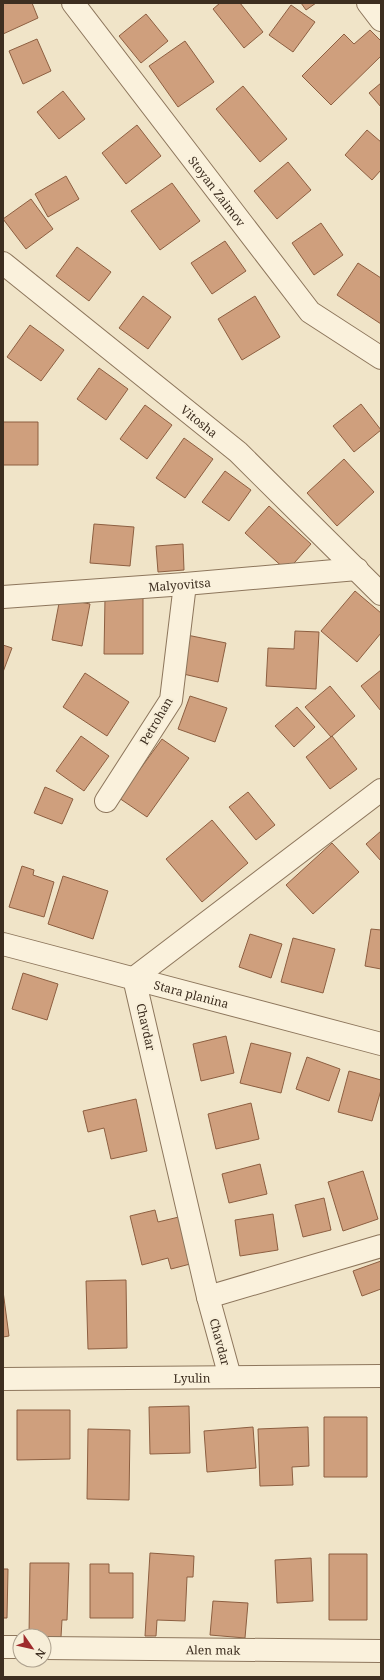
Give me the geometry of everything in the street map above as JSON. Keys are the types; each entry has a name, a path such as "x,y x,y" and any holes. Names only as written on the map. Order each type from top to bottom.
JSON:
{"street":[{"name":"Stoyan Zaimov","path":"74,3 310,312 381,358"},
{"path":"368,3 381,20"},
{"name":"Vitosha","path":"3,263 238,452 381,594"},
{"name":"Malyovitsa","path":"3,597 185,584 356,569"},
{"name":"Petrohan","path":"106,801 171,700 185,584"},
{"path":"134,978 381,790"},
{"name":"Stara planina","path":"3,944 381,1044"},
{"name":"Chavdar","path":"134,978 208,1297 230,1377"},
{"path":"208,1297 381,1246"},
{"name":"Lyulin","path":"3,1379 381,1376"},
{"name":"Alen mak","path":"52,1648 381,1651"}],"building":[{"path":"3,3 32,3 38,18 3,34"},
{"path":"220,3 240,3 263,32 244,48 213,9"},
{"path":"301,3 316,3 306,10"},
{"path":"291,5 315,22 293,52 269,35"},
{"path":"146,14 168,41 141,63 119,36"},
{"path":"370,30 381,41 381,56 331,105 302,76 344,34 354,44"},
{"path":"37,39 51,71 23,84 9,51"},
{"path":"185,41 214,82 178,107 149,66"},
{"path":"381,83 381,107 369,93"},
{"path":"243,86 287,139 260,162 216,109"},
{"path":"63,91 85,119 59,139 37,112"},
{"path":"137,125 161,156 126,184 102,153"},
{"path":"367,130 381,142 381,170 372,180 345,155"},
{"path":"288,162 311,190 277,219 254,191"},
{"path":"66,176 79,199 48,217 35,194"},
{"path":"172,183 200,221 160,250 131,211"},
{"path":"31,199 53,229 26,249 3,219"},
{"path":"321,223 343,255 314,275 292,243"},
{"path":"225,241 246,271 212,294 191,263"},
{"path":"77,247 111,272 89,301 56,276"},
{"path":"358,263 381,278 381,324 337,295"},
{"path":"143,296 171,317 148,349 119,328"},
{"path":"255,296 280,337 242,360 218,319"},
{"path":"30,325 64,350 41,381 7,357"},
{"path":"99,368 128,389 106,420 77,399"},
{"path":"361,404 381,430 354,452 333,426"},
{"path":"145,405 172,425 147,459 120,439"},
{"path":"3,422 38,422 38,465 3,465"},
{"path":"184,438 213,459 185,498 156,478"},
{"path":"344,459 374,492 337,526 307,493"},
{"path":"225,471 251,490 229,521 202,502"},
{"path":"269,506 311,544 287,571 245,533"},
{"path":"94,524 134,527 130,566 90,563"},
{"path":"183,544 184,570 158,572 156,546"},
{"path":"355,591 381,613 381,633 357,662 321,631"},
{"path":"60,598 90,604 82,646 52,640"},
{"path":"105,598 143,598 143,654 104,654"},
{"path":"295,631 319,632 316,689 266,686 268,648 294,649"},
{"path":"187,635 226,643 218,682 179,673"},
{"path":"3,645 12,648 3,672"},
{"path":"381,670 381,711 361,686"},
{"path":"85,673 129,702 107,736 63,707"},
{"path":"330,686 355,716 331,737 305,707"},
{"path":"190,696 227,708 215,742 178,729"},
{"path":"297,707 315,727 294,747 275,726"},
{"path":"81,736 109,756 84,791 56,771"},
{"path":"332,736 357,769 330,789 306,757"},
{"path":"162,739 189,758 147,817 119,798"},
{"path":"45,787 73,799 62,824 34,813"},
{"path":"248,792 275,825 256,840 229,807"},
{"path":"212,820 248,863 202,902 166,859"},
{"path":"381,831 381,861 366,844"},
{"path":"332,843 359,872 313,914 286,885"},
{"path":"22,866 34,870 33,875 54,882 44,917 9,907"},
{"path":"63,876 108,891 93,939 48,924"},
{"path":"371,929 381,930 381,969 365,966"},
{"path":"250,934 282,944 271,978 239,967"},
{"path":"293,938 335,949 323,993 281,982"},
{"path":"23,973 58,984 47,1020 12,1009"},
{"path":"226,1036 234,1073 201,1081 193,1044"},
{"path":"251,1043 291,1053 281,1093 240,1083"},
{"path":"307,1057 340,1069 329,1101 296,1089"},
{"path":"349,1071 381,1080 381,1090 372,1121 338,1112"},
{"path":"136,1099 147,1151 111,1159 104,1128 88,1132 83,1111"},
{"path":"251,1103 259,1139 216,1149 208,1114"},
{"path":"260,1164 267,1194 229,1203 222,1174"},
{"path":"363,1171 378,1219 343,1231 328,1182"},
{"path":"324,1198 331,1230 303,1237 295,1205"},
{"path":"155,1210 158,1222 183,1216 194,1263 171,1269 168,1258 142,1265 130,1216"},
{"path":"273,1214 278,1250 240,1256 235,1220"},
{"path":"381,1261 381,1289 362,1296 353,1271"},
{"path":"126,1280 127,1348 88,1349 86,1281"},
{"path":"3,1291 9,1336 3,1337"},
{"path":"189,1406 190,1453 150,1454 149,1407"},
{"path":"17,1410 70,1410 70,1459 17,1460"},
{"path":"324,1417 367,1417 367,1477 324,1477"},
{"path":"253,1427 256,1468 207,1472 204,1431"},
{"path":"308,1427 309,1466 292,1467 293,1485 260,1486 258,1429"},
{"path":"88,1429 130,1430 129,1500 87,1499"},
{"path":"150,1553 194,1556 193,1577 187,1577 185,1621 157,1620 156,1636 145,1636"},
{"path":"329,1554 367,1554 367,1620 329,1620"},
{"path":"311,1558 313,1601 277,1603 275,1560"},
{"path":"30,1563 69,1563 67,1620 62,1620 61,1637 52,1637 52,1628 29,1628"},
{"path":"90,1564 109,1564 109,1573 133,1573 133,1618 90,1618"},
{"path":"3,1569 8,1569 7,1618 3,1618"},
{"path":"213,1601 248,1603 245,1638 210,1635"}]}
